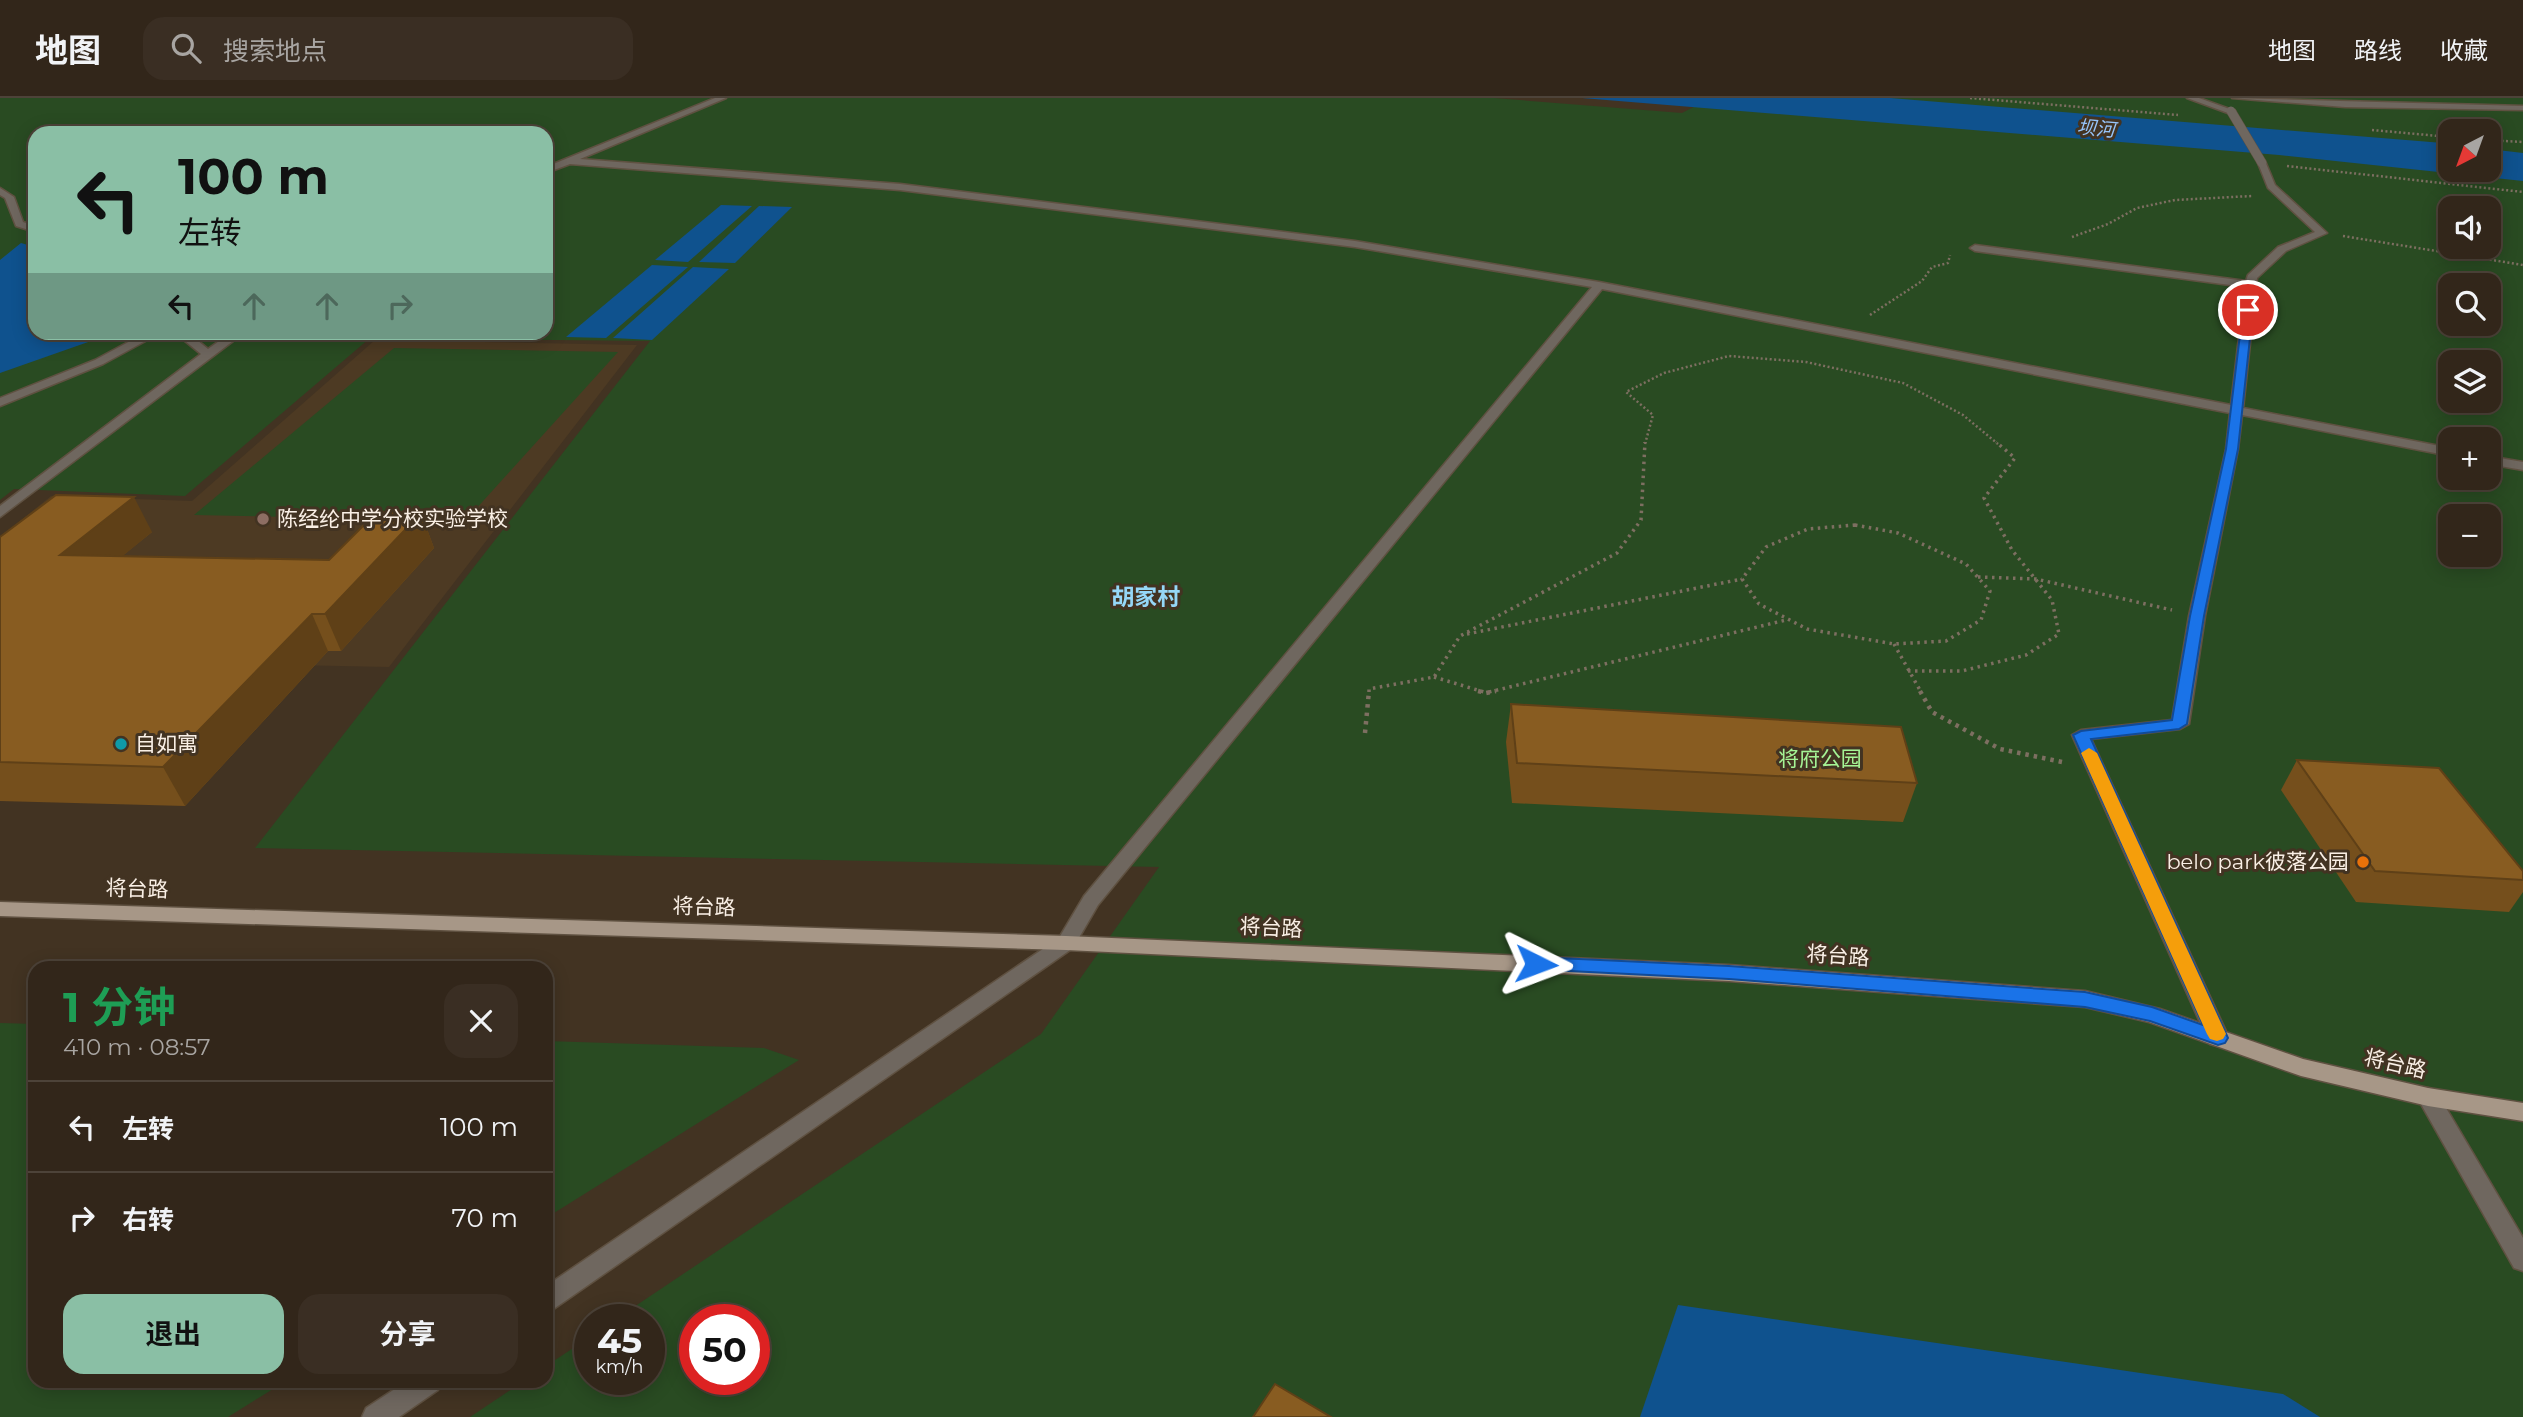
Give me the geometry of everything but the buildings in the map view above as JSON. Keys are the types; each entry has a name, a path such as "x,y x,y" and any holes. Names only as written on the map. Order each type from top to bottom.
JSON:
{"main road":[{"name":"将台路","path":"0,909 1066,943 1729,973 2085,999 2152,1015 2301,1067 2428,1097 2523,1112"}],"street":[{"path":"553,167 722,98"},
{"path":"2191,98 2231,111 2262,163 2272,186 2322,233 2282,249 2252,278 2232,449 2197,616 2179,724 2081,735 2218,1038"},
{"path":"2236,98 2345,105 2523,108"},
{"path":"570,160 900,187 1355,244 1599,285 2438,451"},
{"path":"0,191 9,197 19,224 28,227"},
{"path":"1975,248 2252,285"},
{"path":"553,1295 1066,943 1091,901 1599,285"},
{"path":"0,402 99,362 142,340"},
{"path":"190,340 208,354"},
{"path":"0,513 228,340"},
{"path":"2501,462 2523,466"},
{"path":"2428,1097 2523,1260"},
{"path":"376,1417 419,1388"}],"path":[{"path":"2501,141 2523,142"},
{"path":"2262,163 2523,192"},
{"path":"2038,256 2067,239 2108,224 2137,208 2175,200 2228,199 2276,191"},
{"path":"2322,233 2523,265"},
{"path":"1844,335 1882,305 1922,281 1931,267 1948,263 1951,255"},
{"path":"1434,677 1460,636 1617,553 1641,520 1645,441 1653,415 1626,392 1664,373 1729,356 1806,362 1903,383 1963,415 2015,458 1984,498 2012,550 2052,600 2059,634 2026,655 1975,668 1962,671 1908,671"},
{"path":"1460,636 1742,579 1766,547 1808,529 1855,525 1899,533 1966,565 1990,591 1981,620 1946,641 1894,644 1807,629 1759,604 1742,579"},
{"path":"1977,577 2036,579 2197,616"},
{"path":"1365,733 1369,689 1434,677 1486,693 1788,619"},
{"path":"1894,644 1932,712 2000,749 2097,769"}],"shaded area":[{"name":"陈经纶中学分校实验学校","path":"375,340 637,345 389,667 0,659 0,537 51,496 192,501"}],"green space":[{"name":"将府公园","path":"0,98 1494,98 1682,113 1711,98 2523,98 2523,1417 470,1417 514,1388 553,1388 553,1361 574,1348 574,1395 665,1395 665,1304 638,1304 1041,1034 1159,867 255,848 650,341 553,340 553,126 28,126 28,340 368,340 185,496 14,489 0,500"},
{"path":"394,348 618,352 465,521 194,515"},
{"path":"0,1023 28,1024 28,1388 275,1388 228,1417 0,1417"},
{"path":"553,1041 764,1048 799,1060 553,1214"}],"water":[{"name":"坝河","path":"1582,98 1890,98 2438,143 2438,172 2279,155"},
{"path":"2501,150 2523,153 2523,181 2501,179"},
{"path":"721,205 752,206 688,262 655,260"},
{"path":"759,206 792,207 735,263 699,262"},
{"path":"21,243 28,245 28,340 93,340 0,373 0,260"},
{"path":"652,265 688,267 606,338 566,337"},
{"path":"693,267 729,269 652,340 613,338"},
{"path":"1678,1305 2283,1394 2320,1417 1640,1417"}],"slow traffic":[{"path":"2089,753 2217,1034"}],"place":[{"name":"陈经纶中学分校实验学校","path":"263,519"},
{"name":"自如寓","path":"121,744"},
{"name":"belo park彼落公园","path":"2363,862"}],"district":[{"name":"胡家村","path":"1146,597"}],"route":[{"path":"1536,964 1729,973 2085,999 2152,1015 2218,1038 2081,735 2179,724 2197,616 2232,449 2248,310"}]}
